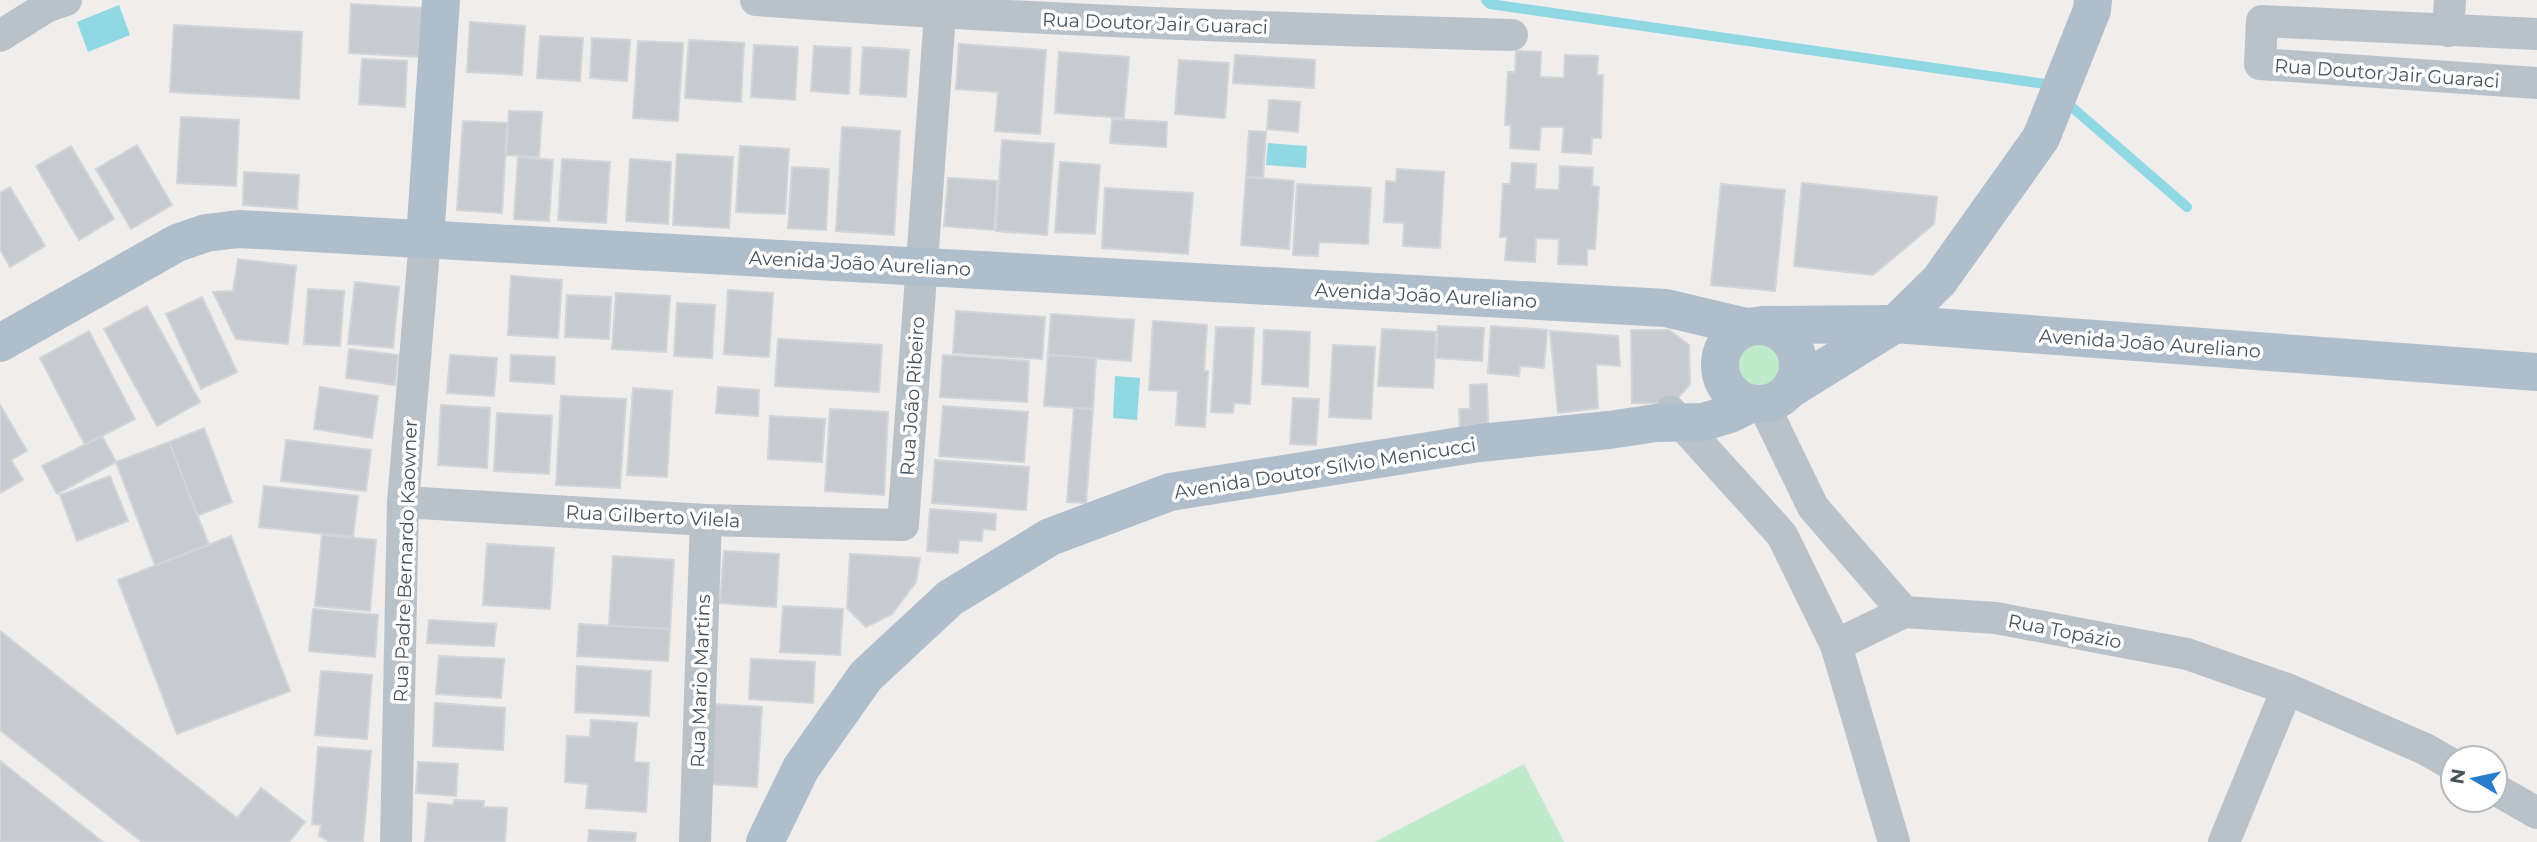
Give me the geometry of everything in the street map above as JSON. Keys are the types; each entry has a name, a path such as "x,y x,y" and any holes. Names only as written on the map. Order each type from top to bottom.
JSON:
{"main road":[{"path":"425,239 441,0"},
{"name":"Avenida Doutor Sílvio Menicucci","path":"765,842 801,768 866,676 950,598 1050,537 1170,492 1479,443 1609,430 1669,419 1717,419 1749,387 1895,324 1939,281 2041,138 2092,10 2092,0"},
{"name":"Avenida João Aureliano","path":"0,344 177,243 206,233 239,229 1665,308 1754,326 1895,324 2537,372"},
{"path":"1665,308 1749,387"},
{"path":"1754,326 1777,329 1790,340 1797,355 1798,372 1749,387 1724,346 1733,334 1754,326"}],"street":[{"path":"0,36 48,6 66,0"},
{"name":"Rua Doutor Jair Guaraci","path":"756,0 940,7 1236,27 1512,35"},
{"name":"Rua João Ribeiro","path":"903,526 940,7"},
{"name":"Rua Doutor Jair Guaraci","path":"2537,34 2449,15 2262,21 2260,64 2537,83"},
{"name":"Rua Padre Bernardo Kaowner","path":"396,842 403,502 425,239"},
{"path":"1749,387 1813,507 1904,612 1836,645"},
{"path":"1669,419 1782,535 1836,645 1894,842"},
{"name":"Rua Gilberto Vilela","path":"403,502 706,520 903,526"},
{"path":"1782,535 1813,507"},
{"name":"Rua Mario Martins","path":"695,842 706,520"},
{"name":"Rua Topázio","path":"1904,612 1996,618 2187,654 2287,689 2439,757"},
{"path":"2224,842 2287,689"},
{"path":"2509,797 2537,813"}],"green space":[{"path":"1761,342 1778,349 1785,366 1778,383 1761,390 1744,383 1737,366 1744,349"},
{"path":"1524,764 1564,842 1375,842"}],"water":[{"path":"119,5 130,35 88,52 77,22"},
{"path":"1268,143 1307,146 1306,168 1266,165"},
{"path":"1115,376 1140,378 1137,420 1113,418"}],"building":[{"path":"351,4 425,8 423,57 349,53"},
{"path":"470,22 525,26 522,75 467,72"},
{"path":"174,25 302,32 299,99 170,92"},
{"path":"540,36 583,38 580,81 537,78"},
{"path":"592,38 630,40 627,81 590,78"},
{"path":"689,40 744,43 741,102 685,98"},
{"path":"638,41 683,43 678,121 633,118"},
{"path":"959,44 1046,50 1040,134 995,131 998,92 956,89"},
{"path":"754,45 798,47 795,100 751,97"},
{"path":"814,46 851,48 849,94 811,91"},
{"path":"863,47 909,50 906,97 860,94"},
{"path":"1516,51 1541,52 1540,77 1564,78 1565,55 1598,56 1597,75 1603,75 1601,138 1592,138 1591,154 1562,152 1564,127 1541,127 1539,150 1510,148 1511,125 1505,125 1508,72 1515,72"},
{"path":"1059,52 1129,57 1124,118 1055,113"},
{"path":"1235,55 1315,60 1314,88 1233,83"},
{"path":"362,59 407,61 405,107 359,104"},
{"path":"1179,60 1229,63 1225,118 1175,114"},
{"path":"1269,100 1300,102 1298,132 1267,129"},
{"path":"509,111 542,112 539,157 506,155"},
{"path":"181,117 239,120 236,186 177,183"},
{"path":"1112,119 1167,122 1166,147 1110,143"},
{"path":"463,121 507,123 502,213 457,210"},
{"path":"842,127 900,131 894,235 836,231"},
{"path":"1249,131 1266,132 1263,178 1246,177"},
{"path":"1002,140 1054,144 1047,235 996,231"},
{"path":"137,145 172,205 131,229 96,169"},
{"path":"71,146 114,219 79,240 36,166"},
{"path":"740,146 789,149 785,214 736,212"},
{"path":"677,154 733,157 729,228 673,225"},
{"path":"518,157 553,160 549,221 514,219"},
{"path":"562,159 610,162 606,223 558,220"},
{"path":"630,159 671,162 668,224 626,221"},
{"path":"1060,162 1100,165 1095,234 1055,232"},
{"path":"1512,163 1536,164 1535,189 1559,190 1560,166 1593,168 1592,186 1599,187 1595,249 1587,249 1587,265 1558,264 1559,239 1536,238 1535,262 1505,260 1507,237 1500,237 1503,184 1510,184"},
{"path":"792,167 829,169 826,230 788,228"},
{"path":"1397,169 1444,172 1440,248 1403,246 1404,223 1384,222 1386,181 1396,182"},
{"path":"244,172 299,175 297,209 243,205"},
{"path":"1246,177 1294,181 1289,249 1241,245"},
{"path":"948,178 997,181 994,230 944,226"},
{"path":"1802,183 1937,197 1934,224 1873,275 1794,266"},
{"path":"1297,184 1371,188 1368,244 1319,242 1318,256 1293,255"},
{"path":"1721,184 1785,190 1775,291 1711,285"},
{"path":"10,187 45,246 10,267 0,249 0,193"},
{"path":"1105,188 1193,193 1188,254 1102,248"},
{"path":"238,259 296,266 288,344 236,339 213,292 233,291"},
{"path":"511,276 562,280 558,338 508,335"},
{"path":"355,282 399,287 393,348 348,344"},
{"path":"308,289 344,291 340,346 304,344"},
{"path":"728,290 773,293 769,357 724,354"},
{"path":"616,293 670,296 666,352 612,349"},
{"path":"567,295 611,297 609,339 565,337"},
{"path":"202,297 237,372 201,389 166,314"},
{"path":"677,303 715,305 712,358 674,356"},
{"path":"147,306 200,402 157,426 104,329"},
{"path":"956,311 1045,317 1042,359 953,353"},
{"path":"1051,314 1134,320 1131,361 1048,355"},
{"path":"1153,321 1207,325 1205,427 1176,425 1178,391 1149,390"},
{"path":"1438,326 1484,328 1482,361 1436,358"},
{"path":"1491,326 1547,330 1544,368 1520,366 1519,376 1488,373"},
{"path":"1216,327 1254,328 1250,404 1234,403 1233,413 1211,412"},
{"path":"1382,329 1436,332 1433,388 1378,386"},
{"path":"1264,330 1310,332 1308,387 1262,384"},
{"path":"1631,330 1669,330 1689,345 1690,384 1674,403 1632,403"},
{"path":"89,331 135,419 85,445 40,358"},
{"path":"1550,331 1618,336 1620,366 1596,364 1598,408 1558,413"},
{"path":"778,339 882,345 879,392 775,386"},
{"path":"1333,345 1375,347 1371,419 1329,417"},
{"path":"349,349 398,355 395,385 346,378"},
{"path":"450,355 497,358 494,396 447,393"},
{"path":"511,355 555,357 554,384 510,381"},
{"path":"943,355 1029,361 1027,402 940,397"},
{"path":"1048,355 1096,358 1093,409 1044,406"},
{"path":"1487,384 1488,423 1460,427 1459,409 1470,409 1470,385"},
{"path":"320,387 378,396 372,438 314,429"},
{"path":"718,387 759,390 758,416 716,413"},
{"path":"633,388 672,391 667,477 627,475"},
{"path":"561,396 626,399 620,488 556,485"},
{"path":"1293,398 1319,399 1316,445 1290,444"},
{"path":"0,405 27,451 11,460 23,480 0,493"},
{"path":"441,405 490,408 487,468 438,465"},
{"path":"943,406 1028,412 1024,462 939,456"},
{"path":"1074,408 1093,409 1086,503 1067,502"},
{"path":"830,409 888,412 884,495 825,491"},
{"path":"497,413 552,416 549,474 494,471"},
{"path":"770,416 825,419 822,462 768,459"},
{"path":"204,428 232,502 197,516 169,442"},
{"path":"102,436 116,462 57,494 42,466"},
{"path":"286,440 371,450 366,491 281,481"},
{"path":"169,442 209,545 155,565 116,462"},
{"path":"935,460 1029,467 1026,510 932,503"},
{"path":"110,476 128,521 77,541 60,495"},
{"path":"264,486 358,496 353,537 259,527"},
{"path":"930,509 996,514 995,530 983,529 982,541 959,540 958,553 927,551"},
{"path":"322,535 376,540 370,611 315,606"},
{"path":"231,536 290,691 177,734 118,580"},
{"path":"487,544 554,548 550,609 483,605"},
{"path":"724,551 779,554 776,607 720,603"},
{"path":"850,554 920,558 916,582 892,614 866,627 847,608"},
{"path":"613,556 674,560 670,629 609,626"},
{"path":"783,606 843,609 840,655 780,652"},
{"path":"313,609 378,615 375,657 309,651"},
{"path":"429,620 496,624 494,646 427,643"},
{"path":"579,624 670,629 668,661 577,656"},
{"path":"0,631 237,818 261,788 305,822 289,842 142,842 0,730"},
{"path":"439,656 504,659 501,698 436,694"},
{"path":"751,659 815,662 813,703 749,699"},
{"path":"577,666 651,671 649,716 575,712"},
{"path":"321,671 372,675 367,739 315,735"},
{"path":"435,703 505,708 503,750 433,746"},
{"path":"714,704 762,707 757,787 709,784"},
{"path":"591,720 637,723 634,762 649,763 646,812 586,808 588,784 565,782 567,736 590,737"},
{"path":"318,747 371,751 363,842 330,842 319,836 321,825 312,824"},
{"path":"0,761 103,842 0,842"},
{"path":"418,762 458,764 456,796 416,793"},
{"path":"454,800 484,801 483,807 507,808 505,842 425,842 428,803 453,805"},
{"path":"589,830 636,833 635,842 588,842"}],"waterway":[{"path":"1486,0 1490,4 2045,84 2052,90"},
{"path":"2066,102 2187,207"}]}
